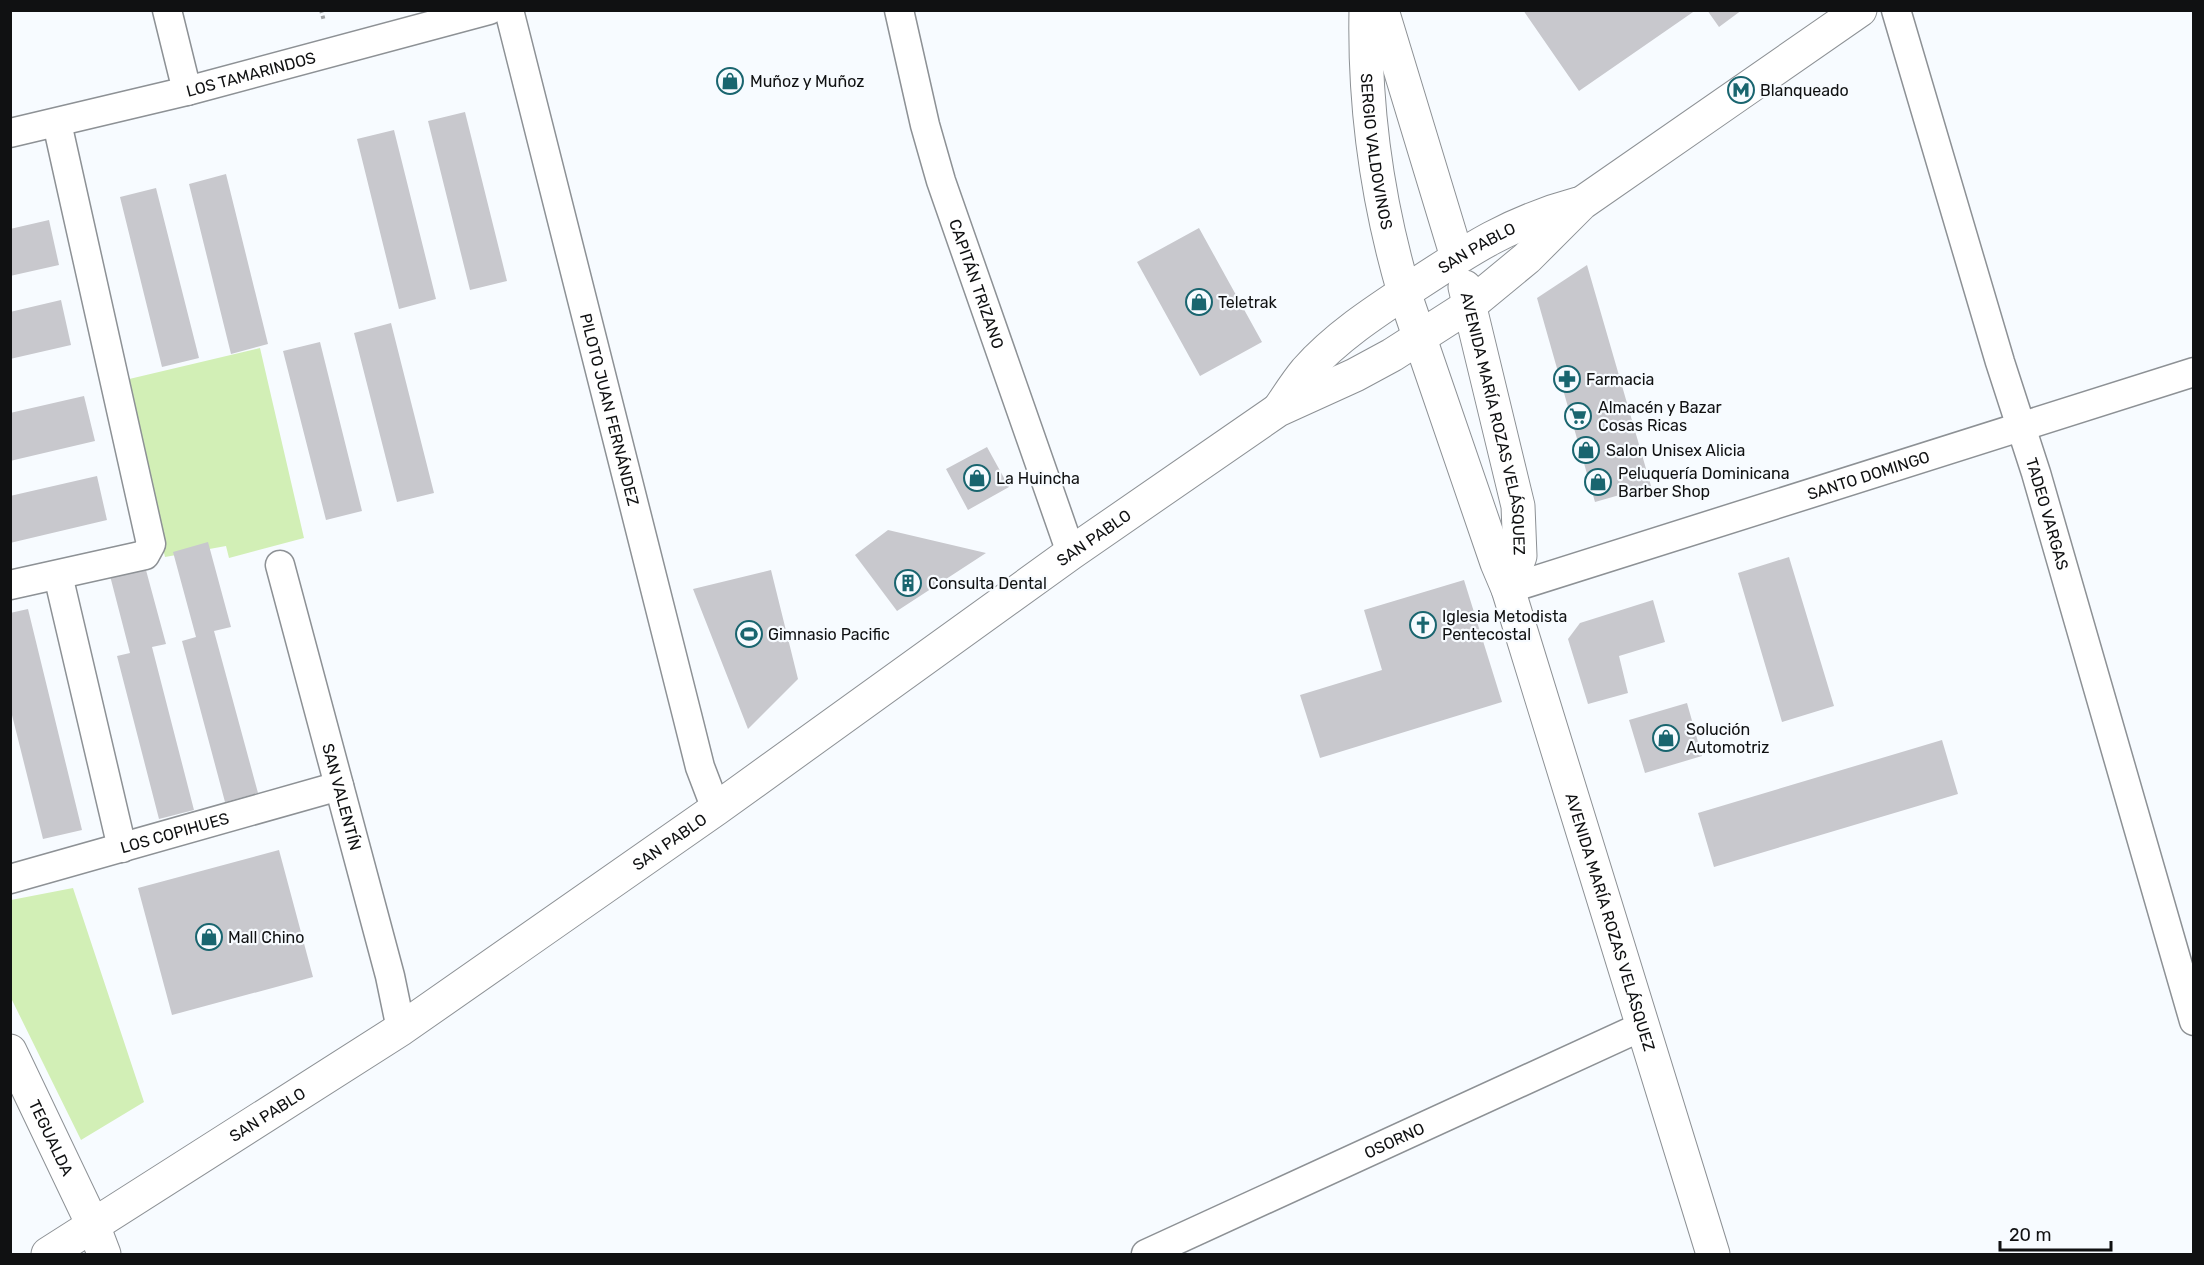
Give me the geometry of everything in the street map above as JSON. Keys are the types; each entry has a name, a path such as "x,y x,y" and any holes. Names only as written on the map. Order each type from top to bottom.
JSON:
{"main road":[{"name":"SERGIO VALDOVINOS","path":"1366,10 1365,59 1373,153 1390,245 1404,292"},
{"name":"SERGIO VALDOVINOS","path":"1382,10 1457,257"},
{"name":"SAN PABLO","path":"48,1254 98,1240 156,1188 401,1029 716,809 1071,554 1278,410 1355,375 1420,339 1470,305 1527,258 1582,203 1860,10"},
{"name":"SAN PABLO","path":"1278,410 1306,371 1377,309 1457,257 1516,225 1546,213 1582,203"},
{"name":"AVENIDA MARÍA ROZAS VELÁSQUEZ","path":"1457,257 1518,506 1520,556 1508,589"},
{"name":"AVENIDA MARÍA ROZAS VELÁSQUEZ","path":"1404,292 1508,589 1713,1254"},
{"name":"TEGUALDA","path":"10,1051 98,1240"}],"street":[{"path":"167,10 187,91"},
{"name":"LOS TAMARINDOS","path":"10,133 187,91 489,10"},
{"name":"PILOTO JUAN FERNÁNDEZ","path":"509,10 700,767 716,809"},
{"name":"CAPITÁN TRIZANO","path":"899,10 925,125 941,181 1071,554"},
{"name":"TADEO VARGAS","path":"1896,10 2037,473 2193,1021"},
{"path":"10,585 145,555 151,544 57,123"},
{"name":"SANTO DOMINGO","path":"1508,589 2193,372"},
{"name":"SAN VALENTÍN","path":"280,565 390,976 401,1029"},
{"path":"58,575 122,848"},
{"name":"LOS COPIHUES","path":"10,879 339,786"},
{"name":"OSORNO","path":"1146,1254 1643,1026"}],"green space":[{"path":"260,348 304,538 229,558 226,546 165,557 125,380"},
{"path":"73,888 144,1102 81,1140 11,998 11,900"}],"building":[{"path":"1523,10 1696,10 1579,91"},
{"path":"1707,10 1742,10 1719,27"},
{"path":"465,112 507,281 470,290 428,121"},
{"path":"394,130 436,299 399,309 357,139"},
{"path":"226,174 268,344 231,354 189,184"},
{"path":"156,188 199,358 162,367 120,197"},
{"path":"49,220 59,265 10,276 10,229"},
{"name":"Teletrak","path":"1199,228 1262,342 1200,376 1137,262"},
{"path":"1587,265 1651,486 1595,502 1537,298"},
{"path":"61,300 71,345 10,359 10,312"},
{"path":"391,323 434,493 397,502 354,333"},
{"path":"320,342 362,511 326,520 283,351"},
{"path":"84,396 95,441 10,461 10,413"},
{"name":"La Huincha","path":"987,447 1009,487 968,510 946,469"},
{"path":"97,476 107,520 10,543 10,496"},
{"name":"Consulta Dental","path":"888,530 986,553 897,611 855,555"},
{"path":"208,542 231,627 214,631 258,793 225,802 182,641 196,637 173,552"},
{"path":"1789,557 1834,706 1782,722 1738,573"},
{"path":"143,559 166,644 152,647 194,810 159,819 117,656 130,653 108,568"},
{"name":"Gimnasio Pacific","path":"771,570 798,679 748,729 693,589"},
{"path":"1464,580 1502,702 1320,758 1300,695 1382,670 1364,610"},
{"path":"1653,600 1665,642 1619,656 1628,693 1588,704 1568,639 1580,623"},
{"path":"28,609 82,830 43,839 10,707 10,613"},
{"name":"Solución Automotriz","path":"1687,703 1702,756 1645,773 1629,720"},
{"path":"1942,740 1958,794 1714,867 1698,813"},
{"path":"279,850 313,977 172,1015 138,888"}],"place":[{"name":"Muñoz y Muñoz","path":"730,81"},
{"name":"Blanqueado","path":"1741,90"},
{"name":"Teletrak","path":"1199,302"},
{"name":"Farmacia","path":"1567,379"},
{"name":"Almacén y Bazar Cosas Ricas","path":"1578,416"},
{"name":"Salon Unisex Alicia","path":"1586,450"},
{"name":"La Huincha","path":"977,478"},
{"name":"Peluquería Dominicana Barber Shop","path":"1598,482"},
{"name":"Consulta Dental","path":"908,583"},
{"name":"Iglesia Metodista Pentecostal","path":"1423,625"},
{"name":"Gimnasio Pacific","path":"749,634"},
{"name":"Solución Automotriz","path":"1666,738"},
{"name":"Mall Chino","path":"209,937"}]}
